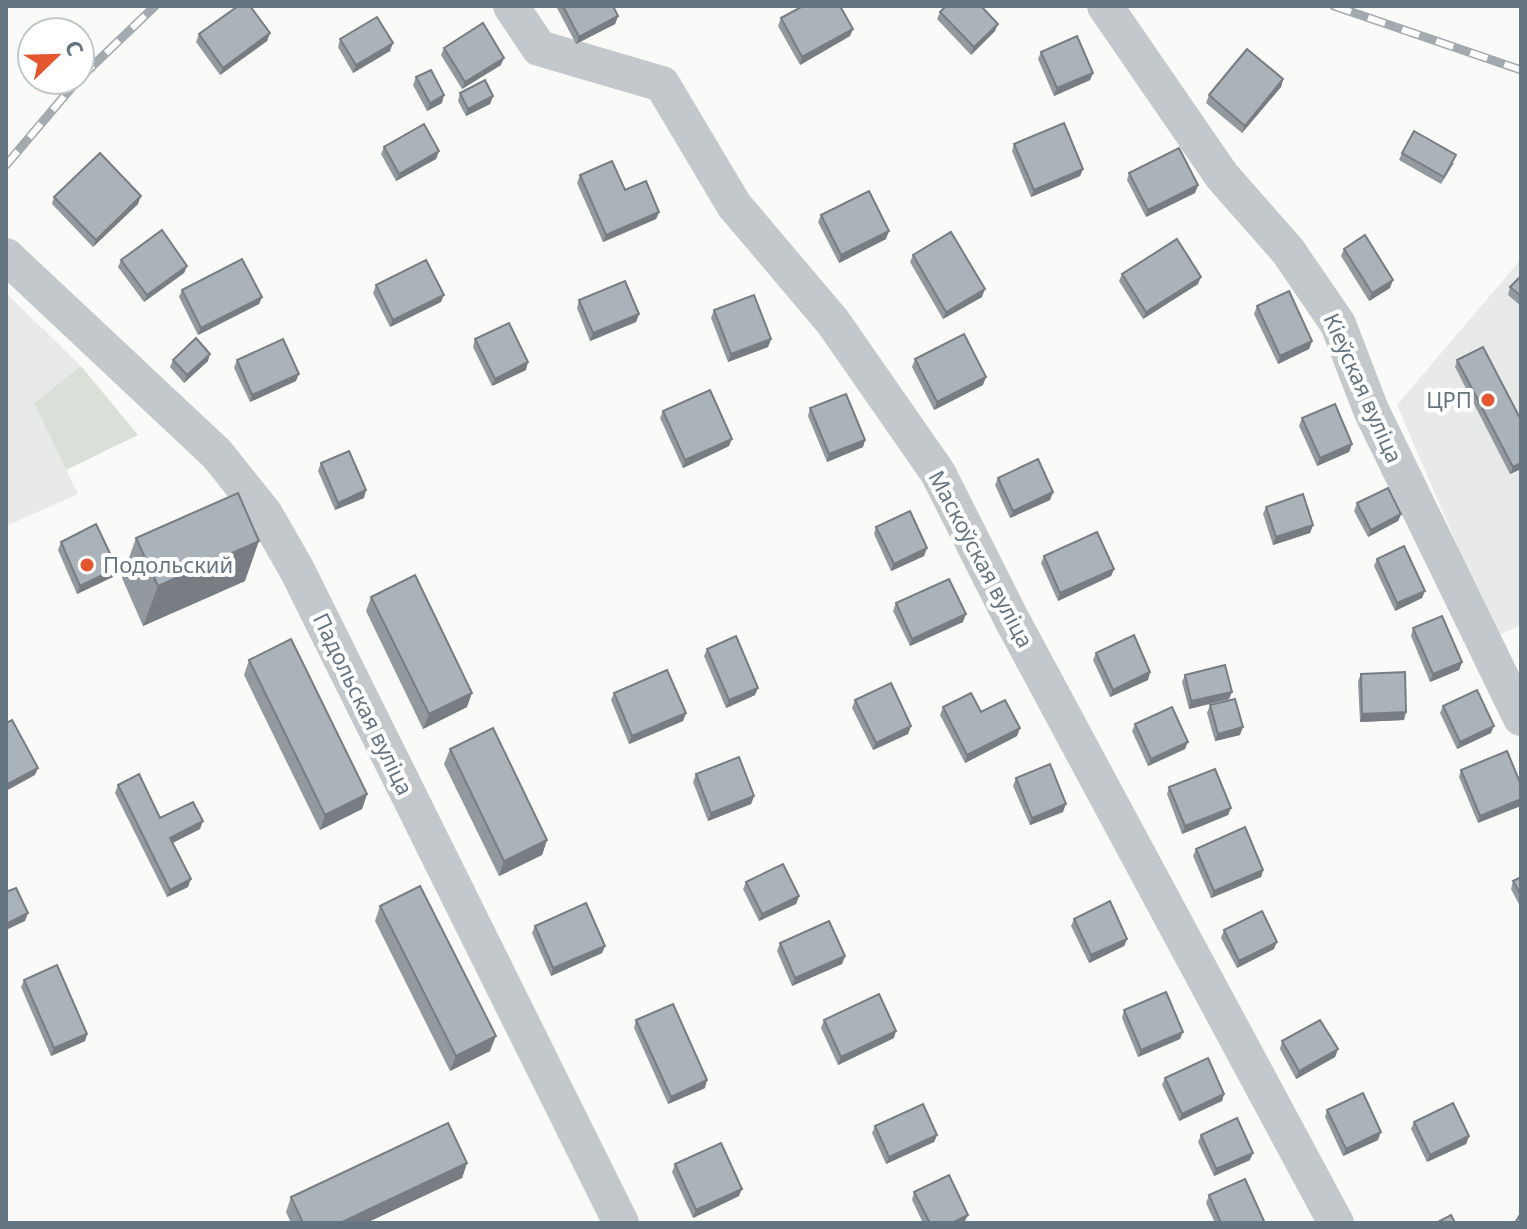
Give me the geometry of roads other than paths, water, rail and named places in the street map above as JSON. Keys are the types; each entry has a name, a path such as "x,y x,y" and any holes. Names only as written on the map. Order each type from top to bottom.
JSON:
{"street":[{"name":"Маскоўская вуліца","path":"511,6 539,48 662,84 734,205 833,322 938,473 1011,618 1336,1223"},
{"name":"Кіеўская вуліца","path":"1105,6 1213,164 1288,251 1338,324 1371,410 1521,718"},
{"name":"Падольская вуліца","path":"6,256 217,454 265,514 302,581 621,1223"}],"railway":[{"path":"96,63 155,6"},
{"path":"1334,6 1521,70"},
{"path":"6,165 64,96"}],"place":[{"name":"ЦРП","path":"1488,400"},
{"name":"Подольский","path":"87,565"}]}
